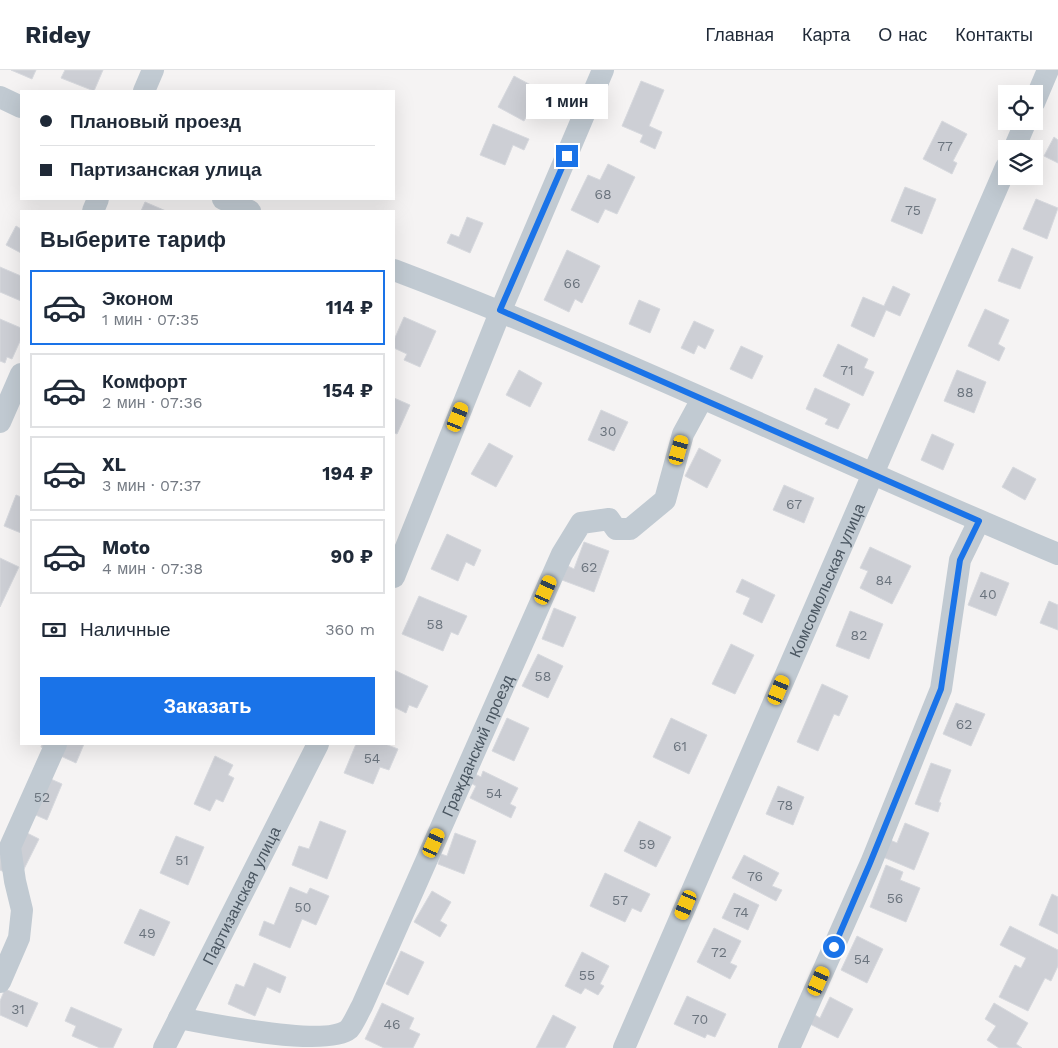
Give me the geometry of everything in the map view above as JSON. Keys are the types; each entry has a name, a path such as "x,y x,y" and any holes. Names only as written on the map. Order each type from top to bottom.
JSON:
{"street":[{"path":"144,90 153,70"},
{"path":"395,574 500,310 603,70"},
{"path":"1042,85 1048,70"},
{"path":"0,97 20,107"},
{"name":"Комсомольская улица","path":"624,1048 998,185"},
{"path":"225,200 248,210"},
{"path":"395,270 500,310 872,475 1058,554"},
{"path":"0,422 20,376"},
{"name":"Гражданский проезд","path":"179,1018 278,1036 330,1038 348,1030 362,1006 562,554 581,523 609,519 616,529 630,529 665,500 683,434 702,399"},
{"path":"789,1048 870,863 941,689 960,560 979,521"},
{"path":"0,982 20,938 22,910 10,847 56,745"},
{"name":"Партизанская улица","path":"164,1048 317,745"}],"building":[{"path":"11,70 36,70 32,79"},
{"path":"65,70 103,70 94,90 61,78"},
{"path":"514,76 540,90 524,121 498,107"},
{"path":"641,81 664,90 649,126 662,132 655,149 640,142 643,135 622,126"},
{"path":"942,121 967,134 953,161 957,163 952,174 923,159"},
{"path":"493,124 529,139 524,150 513,145 505,165 480,155"},
{"path":"1054,137 1058,140 1058,163 1044,156"},
{"path":"608,164 635,177 617,214 605,209 598,223 571,210 588,175 600,180"},
{"path":"905,187 936,199 922,234 891,221"},
{"path":"1036,199 1058,208 1047,239 1023,229"},
{"path":"145,202 164,210 141,210"},
{"path":"467,217 483,223 470,253 447,243 451,234 459,237"},
{"path":"16,226 20,228 20,252 6,245"},
{"path":"1012,248 1033,257 1020,289 998,281"},
{"path":"567,250 600,266 582,303 575,299 569,312 544,300"},
{"path":"0,267 20,276 20,301 0,292"},
{"path":"893,286 910,294 900,316 886,310 874,337 851,326 863,297 884,306"},
{"path":"639,300 660,309 650,333 629,324"},
{"path":"985,309 1009,320 998,344 1005,348 999,361 968,346"},
{"path":"404,317 436,331 420,367 404,360 407,354 395,348 395,338"},
{"path":"0,319 20,328 20,341 12,359 7,357 5,363 0,361"},
{"path":"694,321 714,330 705,349 698,345 694,354 681,348"},
{"path":"838,344 868,359 864,368 874,372 863,396 823,376"},
{"path":"741,346 763,356 752,379 730,369"},
{"path":"519,370 542,383 530,407 506,395"},
{"path":"957,370 986,382 974,413 944,401"},
{"path":"815,388 850,404 838,429 825,424 828,419 806,409"},
{"path":"395,398 410,405 397,434 395,433"},
{"path":"601,410 628,422 614,451 588,440"},
{"path":"932,434 954,444 943,470 921,460"},
{"path":"489,443 513,456 496,487 471,474"},
{"path":"699,448 721,460 707,488 685,476"},
{"path":"1013,467 1036,479 1025,500 1002,487"},
{"path":"784,485 814,498 804,523 773,510"},
{"path":"16,495 20,497 20,533 4,526"},
{"path":"447,534 481,550 474,566 466,562 458,581 431,569"},
{"path":"584,542 609,551 594,592 562,580 568,566 574,569"},
{"path":"870,547 911,566 892,604 860,588 868,571 860,568"},
{"path":"0,558 19,567 0,607"},
{"path":"981,572 1009,583 996,616 968,605"},
{"path":"742,579 775,595 762,623 743,614 750,598 736,592"},
{"path":"419,596 467,616 458,635 451,632 443,651 402,634"},
{"path":"1049,601 1058,605 1058,630 1040,623"},
{"path":"554,608 576,617 563,647 542,639"},
{"path":"850,611 883,624 869,659 836,646"},
{"path":"731,644 754,655 735,694 712,684"},
{"path":"538,654 563,666 548,698 522,686"},
{"path":"395,670 428,686 417,708 409,705 406,713 395,708"},
{"path":"822,684 848,696 839,716 834,714 818,751 797,742"},
{"path":"956,703 985,714 971,746 943,734"},
{"path":"507,718 529,728 514,761 492,751"},
{"path":"671,718 707,735 689,774 653,757"},
{"path":"42,745 84,745 76,763 41,747"},
{"path":"356,745 388,745 398,749 389,770 380,767 373,784 344,773"},
{"path":"215,756 233,765 228,775 234,778 223,802 216,799 210,811 194,804"},
{"path":"931,763 951,770 939,802 941,803 938,812 915,804"},
{"path":"483,771 518,788 510,804 516,807 511,818 470,798 476,786 469,782 473,773 481,777"},
{"path":"37,773 62,784 47,820 22,809"},
{"path":"778,786 804,797 793,825 766,814"},
{"path":"320,821 346,831 327,879 292,865 299,846 309,849"},
{"path":"639,821 671,837 656,867 624,851"},
{"path":"905,823 929,833 914,870 883,857 890,840 897,843"},
{"path":"15,827 39,839 19,879 0,870 0,857"},
{"path":"455,833 476,841 464,874 438,864 441,854 447,856"},
{"path":"176,836 204,847 188,885 160,873"},
{"path":"744,855 779,873 772,886 782,890 776,901 732,878"},
{"path":"886,865 903,872 900,880 920,888 906,922 870,907"},
{"path":"605,873 650,894 641,912 632,908 625,922 590,906"},
{"path":"290,887 307,894 310,888 329,896 316,925 302,919 290,948 259,935 264,921 274,925"},
{"path":"432,891 451,902 440,921 447,925 440,937 414,922"},
{"path":"734,893 759,905 748,930 722,918"},
{"path":"1052,894 1058,897 1058,934 1039,925"},
{"path":"140,909 170,922 154,956 124,943"},
{"path":"1010,926 1058,950 1058,966 1051,981 1045,978 1028,1011 999,997 1015,965 1021,968 1026,958 1000,945"},
{"path":"714,928 741,941 730,963 737,966 730,979 697,962"},
{"path":"857,936 883,949 867,983 841,970"},
{"path":"401,951 424,962 408,995 386,984"},
{"path":"582,952 609,966 600,984 604,986 598,995 585,988 581,994 565,986"},
{"path":"254,963 286,977 280,993 267,987 255,1016 228,1004 236,984 244,987"},
{"path":"5,989 38,1003 27,1027 0,1015 0,1001"},
{"path":"687,996 726,1014 715,1037 707,1034 705,1038 674,1024"},
{"path":"830,997 853,1009 838,1038 810,1024 815,1015 820,1018"},
{"path":"382,1003 414,1018 409,1029 420,1034 413,1048 384,1048 365,1039"},
{"path":"994,1003 1028,1023 1016,1044 1022,1048 999,1048 987,1040 996,1026 985,1019"},
{"path":"71,1007 122,1029 113,1048 100,1048 72,1036 76,1026 65,1021"},
{"path":"553,1015 576,1027 565,1048 536,1048"}],"route":[{"path":"567,156 500,310 979,521 960,560 941,689 834,947"}]}
